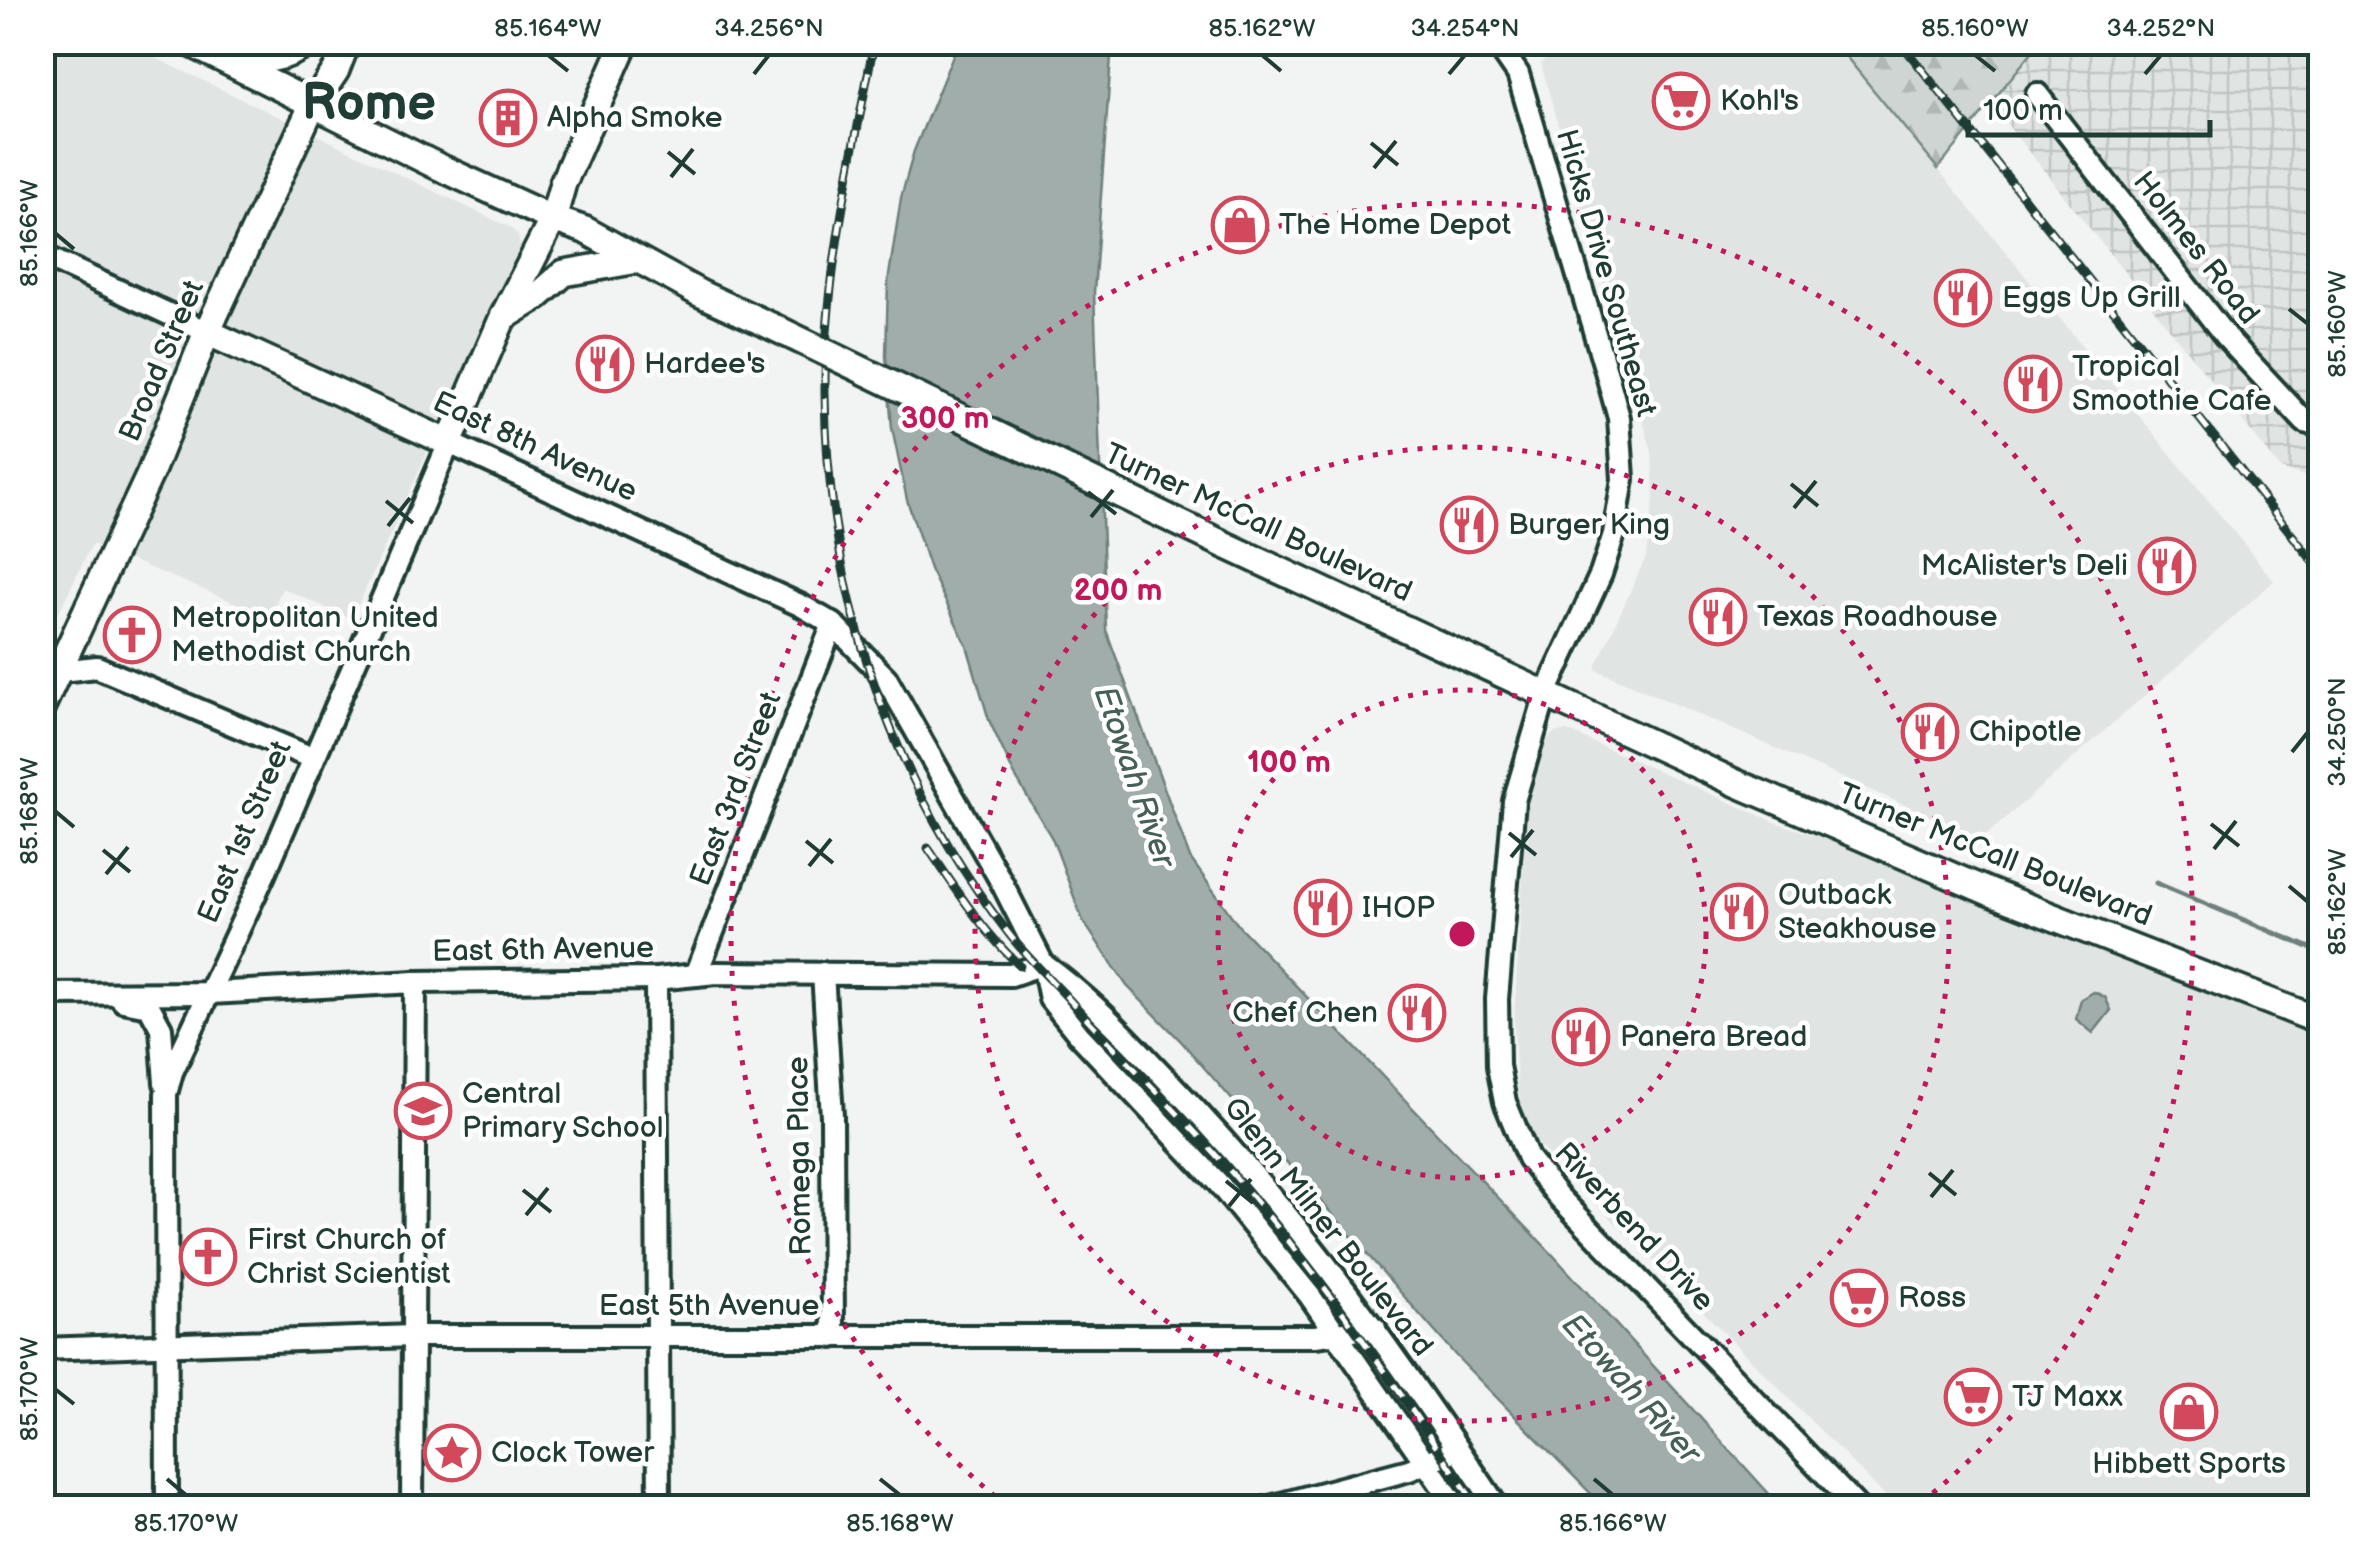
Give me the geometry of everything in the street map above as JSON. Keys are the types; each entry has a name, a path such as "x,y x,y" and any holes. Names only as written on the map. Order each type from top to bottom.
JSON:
{"main road":[{"name":"Turner McCall Boulevard","path":"188,42 312,106 553,219 586,230 700,294 1225,545 1736,782 1989,892 2320,1021"},
{"path":"214,55 264,61 287,56 308,42"},
{"name":"Broad Street","path":"42,706 51,671 150,474 207,332 312,106 336,70 347,42"},
{"name":"East 1st Street","path":"448,442 503,318 553,219 563,183 625,42"},
{"path":"503,318 564,274 638,260"},
{"name":"East 8th Avenue","path":"207,332 448,442"}],"street":[{"name":"Hicks Drive Southeast","path":"1496,42 1518,74 1620,426 1624,479 1614,534 1601,574 1546,693"},
{"name":"Holmes Road","path":"2037,94 2226,337 2305,422 2320,426"},
{"path":"42,255 207,332"},
{"name":"East 8th Avenue","path":"448,442 762,587 833,624"},
{"name":"East 1st Street","path":"167,1508 166,1094 172,1072 210,993 448,442"},
{"name":"Glenn Milner Boulevard","path":"833,624 886,678 1043,964 1050,999 1219,1184 1338,1334 1457,1508"},
{"name":"East 3rd Street","path":"696,975 833,624"},
{"path":"51,671 96,667 312,758"},
{"name":"Riverbend Drive","path":"1546,693 1514,801 1503,914 1497,999 1498,1066 1513,1124 1528,1158 1557,1196 1858,1508"},
{"name":"Glenn Milner Boulevard","path":"1043,964 1084,994 1193,1106 1271,1194 1375,1328 1498,1508"},
{"name":"East 6th Avenue","path":"42,994 210,993 416,982 696,975 1011,975 1043,964"},
{"name":"Romega Place","path":"823,973 832,1116 833,1337"},
{"path":"656,979 659,1508"},
{"path":"412,1508 416,982"},
{"path":"77,993 142,1004 153,1011 161,1028 166,1094"},
{"name":"East 5th Avenue","path":"42,1348 412,1336 1338,1334 1375,1328"},
{"path":"1266,1508 1426,1462 1458,1448"}],"shaded area":[{"path":"43,43 124,43 509,227 518,235 520,247 352,619 282,588 270,617 92,544 43,644"},
{"path":"1559,43 1835,43 2274,581 1982,839 1595,669 1646,557 1654,499 1652,452 1541,64"},
{"path":"2039,43 2320,43 2320,481 2281,469 1991,104"},
{"path":"1567,731 1777,823 1989,892 2250,993 2320,1039 2320,1507 1896,1507 1529,1135 1517,1086 1514,1020 1527,811 1535,766 1544,743 1554,733"}],"green space":[{"path":"1835,43 2039,43 1938,169"}],"water":[{"name":"Etowah River","path":"958,43 1112,43 1094,292 1106,630 1190,858 1238,925 1553,1255 1781,1507 1604,1507 1457,1357 1180,1040 1127,986 1083,921 1053,840 1014,774 989,720 967,646 930,569 907,500 892,428 886,356 888,282 901,198 914,151"},
{"path":"2094,992 2105,997 2111,1010 2093,1033 2076,1019 2081,999"}],"waterway":[{"path":"2156,883 2320,952"}],"railway":[{"path":"874,42 835,260 825,393 829,466 852,609 872,678 898,746 929,812 966,874 1009,934 1205,1143 1281,1231 1368,1348 1478,1508"},
{"path":"1900,42 2320,570"},
{"path":"928,848 982,925 1020,966"}],"place":[{"name":"Kohl's","path":"1681,101"},
{"name":"Alpha Smoke","path":"508,118"},
{"name":"The Home Depot","path":"1240,225"},
{"name":"Eggs Up Grill","path":"1963,298"},
{"name":"Hardee's","path":"605,364"},
{"name":"Tropical Smoothie Cafe","path":"2033,384"},
{"name":"Burger King","path":"1469,525"},
{"name":"McAlister's Deli","path":"2167,566"},
{"name":"Texas Roadhouse","path":"1718,617"},
{"name":"Metropolitan United Methodist Church","path":"132,635"},
{"name":"Chipotle","path":"1930,732"},
{"name":"IHOP","path":"1323,908"},
{"name":"Outback Steakhouse","path":"1739,912"},
{"name":"Chef Chen","path":"1417,1013"},
{"name":"Panera Bread","path":"1581,1037"},
{"name":"Central Primary School","path":"423,1111"},
{"name":"First Church of Christ Scientist","path":"208,1257"},
{"name":"Ross","path":"1859,1298"},
{"name":"TJ Maxx","path":"1973,1397"},
{"name":"Hibbett Sports","path":"2189,1412"},
{"name":"Clock Tower","path":"452,1453"}],"district":[{"name":"Rome","path":"369,104"}]}
